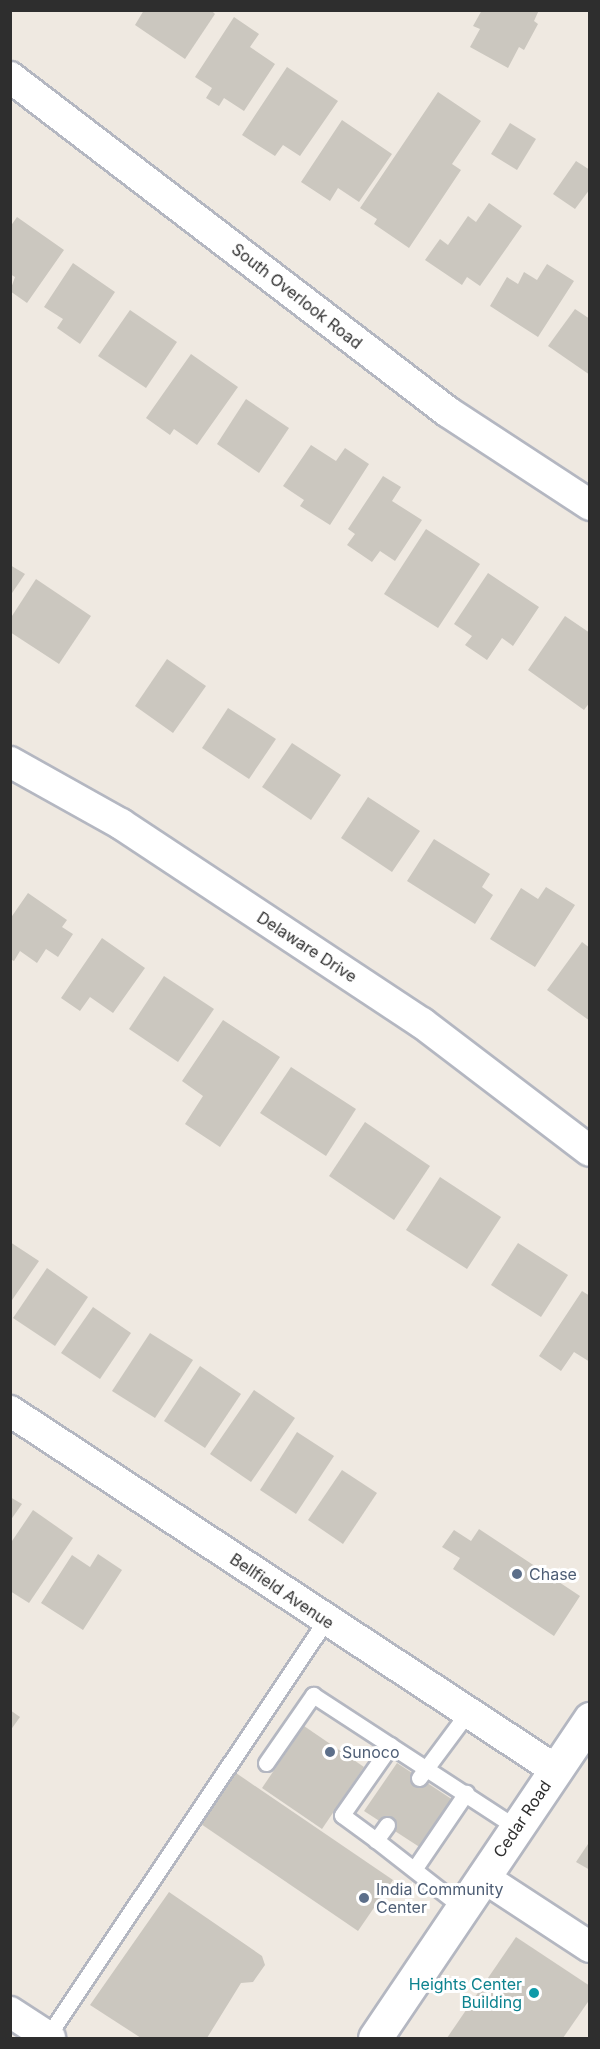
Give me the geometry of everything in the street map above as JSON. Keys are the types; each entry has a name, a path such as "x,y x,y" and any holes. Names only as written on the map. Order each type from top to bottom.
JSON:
{"main road":[{"name":"Cedar Road","path":"375,2038 590,1719"}],"street":[{"name":"South Overlook Road","path":"10,77 448,412 590,506"},
{"name":"Delaware Drive","path":"10,762 121,824 422,1023 590,1151"},
{"name":"Bellfield Avenue","path":"10,1411 556,1770"},
{"path":"483,1877 590,1947"},
{"path":"10,2012 49,2038"}],"lane":[{"path":"49,2038 326,1620"},
{"path":"266,1763 313,1695 391,1744 422,1772 466,1793 517,1828"},
{"path":"422,1772 468,1713"},
{"path":"391,1744 342,1815 415,1868 463,1908"},
{"path":"415,1868 466,1793"},
{"path":"376,1840 387,1825"}],"building":[{"path":"144,10 211,10 215,14 185,59 135,25"},
{"path":"482,10 539,10 534,21 538,24 524,50 519,47 508,68 470,47 480,29 473,26"},
{"path":"234,17 259,34 250,47 275,64 244,111 224,98 219,106 206,98 212,88 195,77"},
{"path":"287,67 338,101 300,156 283,145 275,156 242,135"},
{"path":"438,92 481,121 452,164 461,170 409,248 374,224 377,219 360,208"},
{"path":"342,120 392,154 359,202 338,188 330,201 301,182"},
{"path":"510,123 536,139 517,170 491,154"},
{"path":"576,161 590,170 590,189 575,209 553,194"},
{"path":"489,203 522,226 480,286 467,277 462,285 425,260 440,239 448,245 468,216 476,222"},
{"path":"17,217 64,250 27,303 10,291 15,277 10,274 10,227"},
{"path":"73,263 115,292 80,344 57,328 63,319 44,307"},
{"path":"547,264 574,281 538,337 490,306 507,277 518,284 524,272 537,280"},
{"path":"575,309 590,319 590,375 548,346"},
{"path":"130,310 177,342 146,388 98,356"},
{"path":"191,354 238,387 197,445 174,429 170,435 146,418"},
{"path":"246,399 289,428 259,473 217,444"},
{"path":"311,445 336,461 345,448 369,464 330,525 300,506 304,500 283,486"},
{"path":"383,476 401,487 392,501 422,520 395,561 380,551 372,562 347,545 355,534 348,529"},
{"path":"426,529 480,564 438,628 384,594"},
{"path":"10,565 25,574 10,596"},
{"path":"488,573 539,607 513,646 502,638 487,660 465,645 472,636 454,624"},
{"path":"36,579 91,616 59,664 10,632 10,619"},
{"path":"565,616 590,633 590,702 584,710 528,670"},
{"path":"167,659 206,686 173,733 135,706"},
{"path":"228,708 276,739 249,779 202,748"},
{"path":"292,743 341,775 311,820 262,787"},
{"path":"368,797 420,831 392,872 341,838"},
{"path":"434,839 490,874 482,887 493,895 475,924 407,881"},
{"path":"546,887 575,905 535,967 490,939 521,888 538,899"},
{"path":"28,893 67,920 62,927 73,934 58,957 46,949 37,963 20,951 14,961 10,959 10,919"},
{"path":"102,938 145,968 113,1013 90,997 80,1011 61,998"},
{"path":"582,942 590,948 590,1021 547,990"},
{"path":"164,976 214,1009 178,1062 129,1029"},
{"path":"223,1020 280,1057 220,1147 185,1124 203,1096 182,1081"},
{"path":"291,1067 356,1109 326,1156 260,1113"},
{"path":"365,1122 430,1166 394,1220 329,1176"},
{"path":"440,1177 501,1217 467,1269 406,1230"},
{"path":"10,1242 39,1261 10,1303"},
{"path":"518,1243 568,1275 541,1317 491,1285"},
{"path":"47,1268 88,1297 55,1346 13,1318"},
{"path":"582,1291 590,1296 590,1362 574,1352 561,1371 539,1356"},
{"path":"93,1307 131,1333 100,1379 61,1353"},
{"path":"150,1333 193,1360 155,1418 112,1391"},
{"path":"200,1366 241,1394 205,1448 164,1421"},
{"path":"254,1390 295,1418 251,1482 210,1454"},
{"path":"297,1432 334,1456 296,1514 260,1490"},
{"path":"342,1470 377,1493 343,1544 308,1520"},
{"path":"10,1497 22,1504 10,1521"},
{"path":"33,1510 73,1538 29,1603 10,1591 10,1544"},
{"path":"479,1529 580,1596 554,1636 453,1569 460,1558 442,1547 454,1530 471,1541"},
{"path":"98,1554 122,1570 83,1630 41,1603 72,1555 90,1567"},
{"path":"10,1710 20,1717 10,1731"},
{"path":"304,1726 364,1767 322,1829 262,1788"},
{"path":"397,1763 453,1800 421,1848 364,1811"},
{"path":"236,1773 393,1880 358,1931 201,1824"},
{"path":"590,1841 590,1870 576,1862"},
{"path":"169,1892 262,1956 265,1965 253,1982 241,1983 207,2038 141,2038 90,2005"},
{"name":"Heights Center Building","path":"516,1937 590,1986 590,1999 563,2038 447,2038"}],"place":[{"name":"Chase","path":"517,1574"},
{"name":"Sunoco","path":"330,1752"},
{"name":"India Community Center","path":"364,1898"},
{"name":"Heights Center Building","path":"534,1993"}]}
